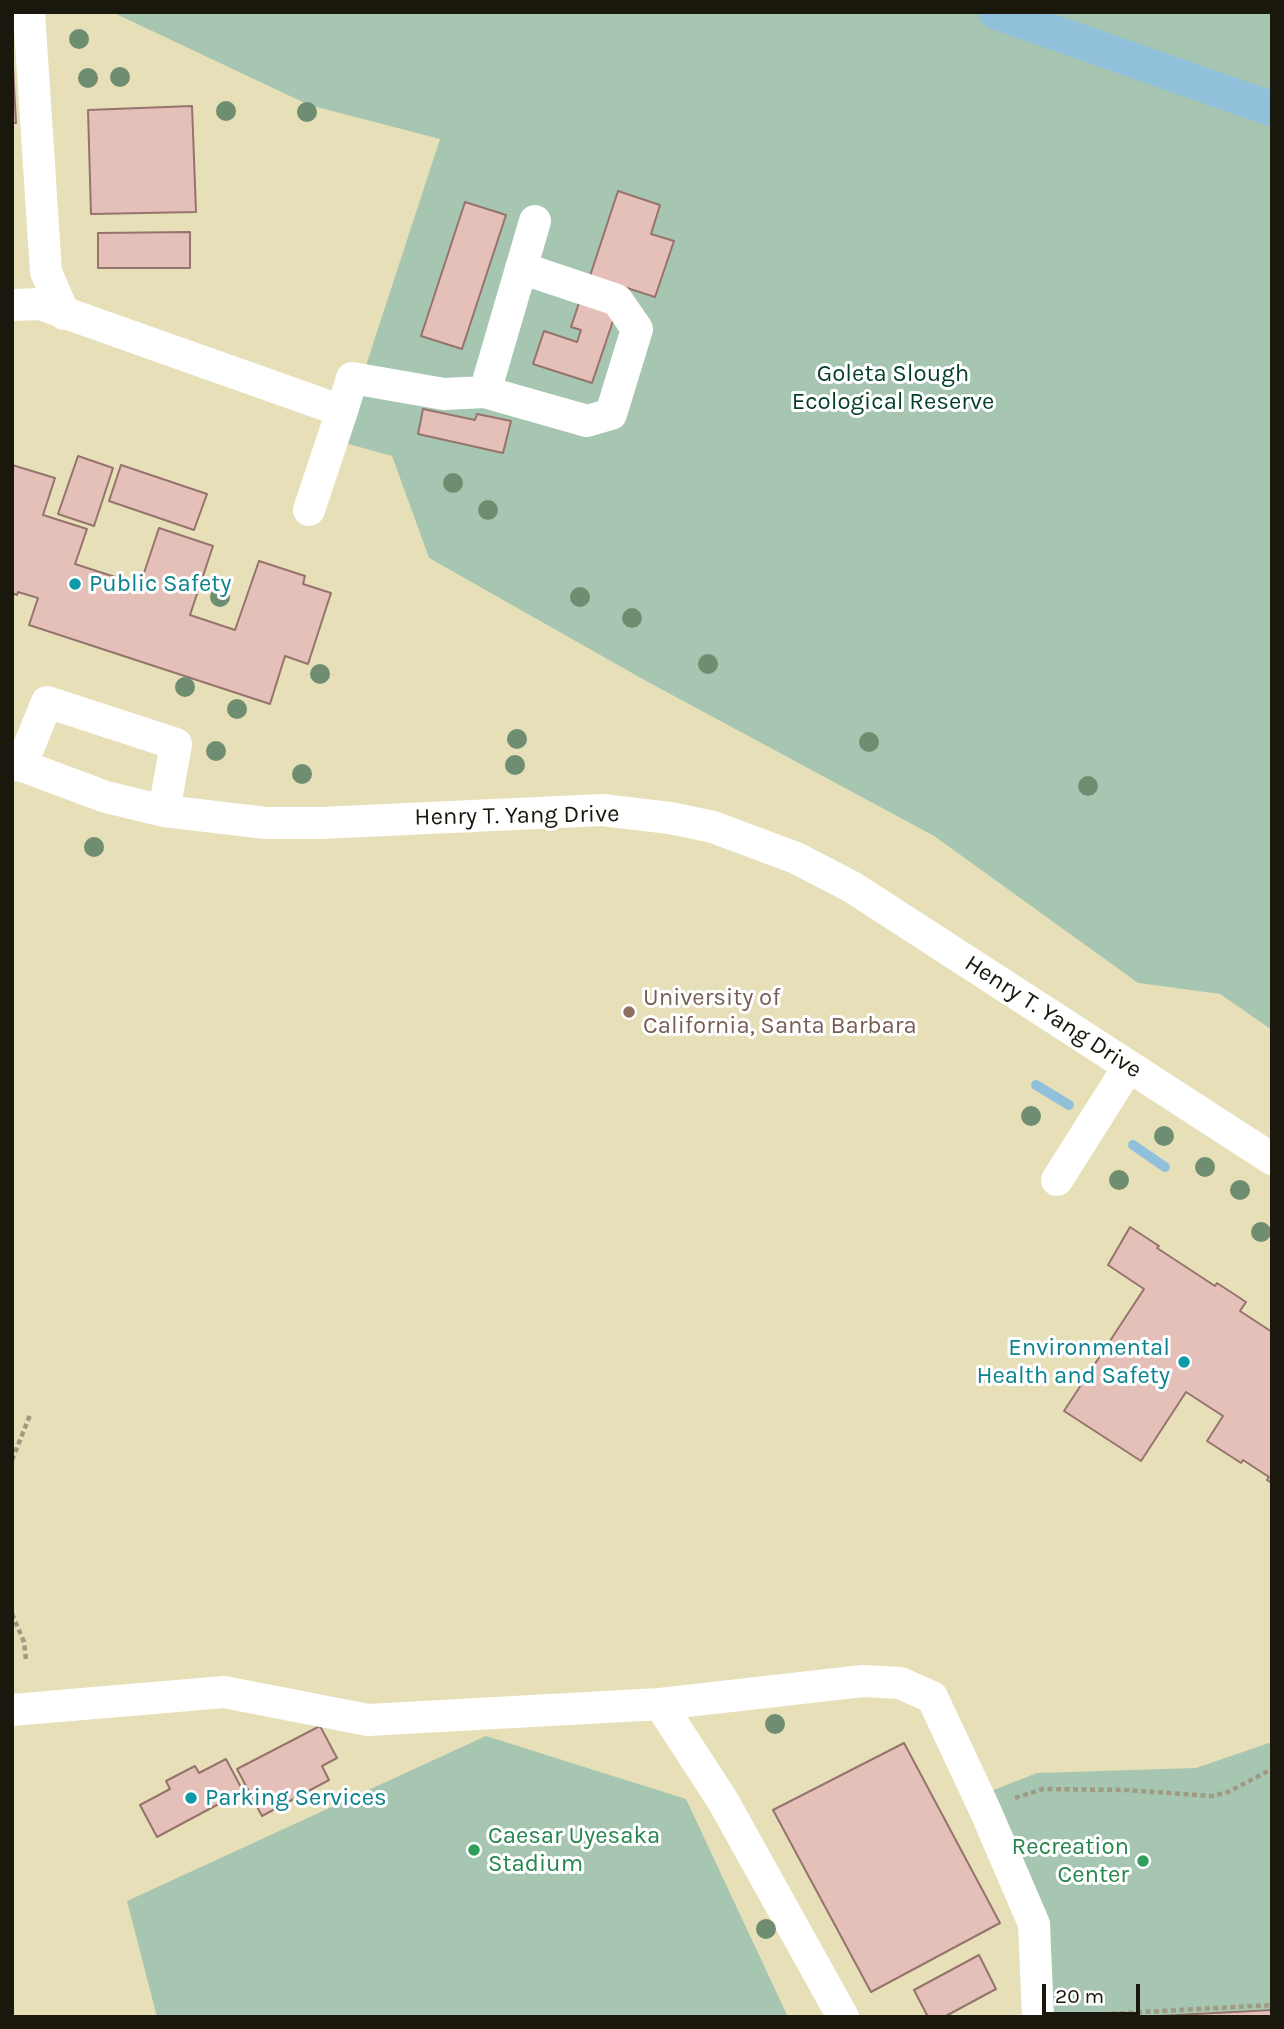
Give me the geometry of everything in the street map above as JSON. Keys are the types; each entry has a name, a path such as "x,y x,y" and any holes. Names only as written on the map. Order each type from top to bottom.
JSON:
{"street":[{"path":"29,12 46,272 64,314"},
{"path":"485,392 535,221"},
{"path":"309,510 352,378 444,394 485,392 587,421 611,414 637,329 617,300 521,268"},
{"path":"12,305 40,304 342,411"},
{"path":"17,764 47,702 176,744 164,811"},
{"name":"Henry T. Yang Drive","path":"17,764 106,797 164,811 266,823 602,810 670,818 713,827 796,858 852,887 1272,1159"},
{"path":"1056,1180 1129,1066"},
{"path":"12,1710 224,1692 368,1720 660,1704 863,1681 900,1682 932,1697 1034,1924 1038,2017"},
{"path":"660,1704 723,1801 843,2017"}],"path":[{"path":"12,1460 30,1415"},
{"path":"12,1614 24,1642 26,1660"},
{"path":"985,1810 1043,1789 1126,1790 1212,1796 1228,1792 1272,1769"},
{"path":"1057,2017 1272,2004"}],"shaded area":[{"name":"University of California, Santa Barbara","path":"12,12 482,12 342,442 392,456 429,558 646,681 934,836 1138,983 1220,994 1272,1030 1272,2017 12,2017"}],"green space":[{"name":"Goleta Slough Ecological Reserve","path":"112,12 1272,12 1272,1030 1220,994 1138,983 934,836 646,681 429,558 392,456 341,442 440,139 309,105"},
{"name":"Caesar Uyesaka Stadium","path":"486,1736 686,1799 788,2017 157,2017 127,1901"},
{"name":"Recreation Center","path":"1272,1742 1272,2017 1045,2017 986,1793 1037,1773 1196,1768"}],"building":[{"path":"12,48 16,123 12,123"},
{"path":"192,106 196,212 91,214 88,110"},
{"path":"618,191 660,205 651,234 674,241 655,297 590,276"},
{"path":"465,202 506,215 462,349 421,336"},
{"path":"190,232 190,268 98,268 98,233"},
{"path":"579,303 615,315 592,383 533,364 544,331 577,342 581,330 571,327"},
{"path":"423,409 475,420 477,414 511,421 503,453 418,434"},
{"path":"78,456 113,468 94,526 58,514"},
{"name":"Public Safety","path":"12,465 55,478 43,515 87,529 75,564 140,585 159,528 213,546 190,615 235,630 259,561 305,576 303,584 331,593 308,664 285,656 270,704 29,625 38,598 18,592 17,595 12,593"},
{"path":"121,465 207,494 194,530 109,501"},
{"name":"Environmental Health and Safety","path":"1130,1227 1215,1286 1217,1283 1246,1302 1240,1311 1272,1332 1272,1483 1267,1480 1269,1477 1243,1460 1241,1463 1207,1441 1223,1416 1186,1392 1141,1461 1064,1411 1144,1289 1108,1265"},
{"path":"320,1726 337,1758 322,1766 329,1780 262,1816 237,1769"},
{"path":"904,1743 1000,1923 871,1992 773,1810"},
{"name":"Parking Services","path":"226,1759 243,1791 157,1837 140,1805 170,1789 166,1781 195,1766 199,1773"},
{"path":"979,1955 996,1989 944,2017 928,2017 914,1990"},
{"path":"1272,2010 1272,2017 1140,2017"}],"waterway":[{"path":"996,12 1272,109"},
{"path":"1036,1085 1069,1105"},
{"path":"1133,1145 1165,1167"}],"place":[{"name":"Public Safety","path":"75,584"},
{"name":"University of California, Santa Barbara","path":"629,1012"},
{"name":"Environmental Health and Safety","path":"1184,1362"},
{"name":"Parking Services","path":"191,1798"},
{"name":"Caesar Uyesaka Stadium","path":"474,1850"},
{"name":"Recreation Center","path":"1143,1861"}]}
